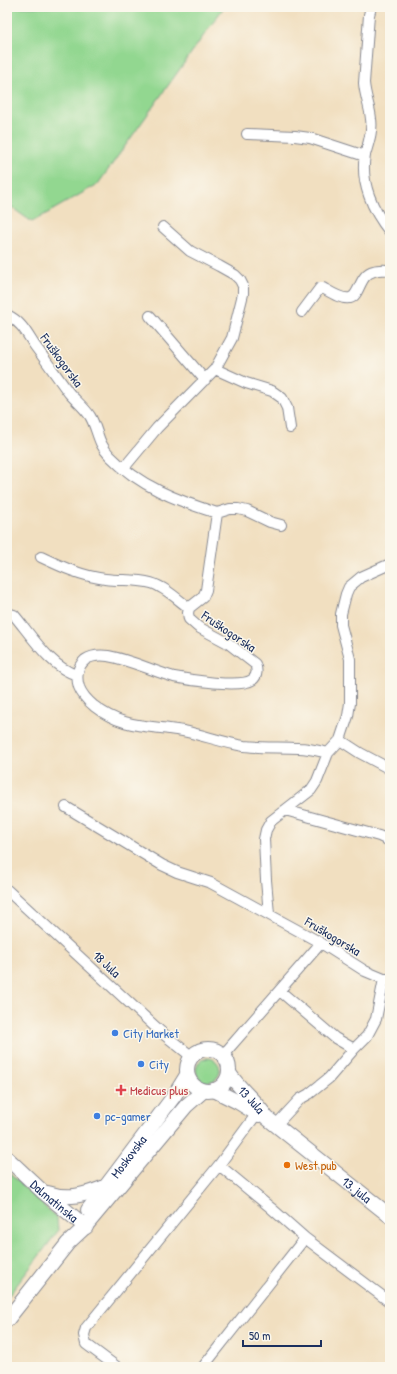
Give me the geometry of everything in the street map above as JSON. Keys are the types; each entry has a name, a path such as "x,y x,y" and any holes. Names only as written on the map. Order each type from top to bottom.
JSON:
{"main road":[{"path":"207,1048 213,1049 223,1055 229,1066 229,1073 224,1084 208,1091 193,1085 187,1075 186,1068 191,1056 201,1049 207,1048"},
{"name":"13 Jula","path":"229,1073 236,1084 265,1116"},
{"name":"Moskovska","path":"7,1320 73,1238 105,1187 175,1095 187,1075"},
{"name":"13 Jula","path":"208,1091 238,1102 265,1116"},
{"name":"Moskovska","path":"82,1224 186,1106 208,1091"},
{"name":"13. jula","path":"265,1116 390,1216"},
{"name":"Dalmatinska","path":"7,1158 42,1191 82,1224"},
{"path":"42,1191 55,1195 75,1196 105,1187"}],"street":[{"path":"371,7 369,15 364,83 364,94 371,124 365,156 364,172 372,203 382,222 390,232"},
{"path":"247,134 310,138 365,156"},
{"path":"123,468 157,428 215,369 232,338 243,294 243,286 235,275 190,251 163,227"},
{"path":"302,312 320,288 344,298 351,298 354,296 363,278 368,273 373,271 390,270"},
{"name":"Fruškogorska","path":"7,315 19,322 24,328 64,386 91,417 98,438 109,456 140,482 174,499 217,513 206,590 203,596 189,608 189,619 193,624 228,643 255,664 257,672 252,680 230,684 174,677 122,660 96,655 83,662 77,675"},
{"path":"150,316 205,380"},
{"path":"215,369 246,383 272,391 282,398 287,408 290,428"},
{"path":"217,513 230,509 238,509 247,511 281,525"},
{"path":"41,557 74,572 87,576 151,583 160,587 189,608"},
{"path":"270,914 267,898 264,839 266,830 271,821 311,790 317,781 328,753 340,740 348,716 351,671 350,659 342,625 341,614 343,603 349,587 354,582 361,577 390,564"},
{"path":"7,613 14,615 55,663 69,673 77,675 77,682 81,691 90,702 117,720 132,725 181,731 242,746 300,748 328,753"},
{"path":"340,740 360,753 390,769"},
{"name":"Fruškogorska","path":"66,807 162,865 177,872 211,883 321,943 365,971 387,979"},
{"path":"285,810 379,836 390,841"},
{"name":"18 Jula","path":"7,890 162,1032 191,1056"},
{"path":"223,1055 321,943"},
{"path":"117,1367 86,1344 84,1335 86,1328 219,1165 265,1116 315,1090 329,1078 367,1036 376,1019 387,979"},
{"path":"280,991 335,1038 354,1049"},
{"path":"219,1165 305,1238 390,1302"},
{"path":"203,1367 305,1238"}],"green space":[{"path":"7,7 224,7 98,184 32,222 7,204"},
{"path":"208,1058 213,1059 219,1065 219,1075 213,1081 208,1082 203,1081 197,1075 196,1070 197,1065 203,1059"},
{"path":"7,1171 57,1218 58,1231 7,1298"}],"place":[{"name":"City Market","path":"115,1033"},
{"name":"City","path":"141,1064"},
{"name":"Medicus plus","path":"121,1090"},
{"name":"pc-gamer","path":"97,1116"},
{"name":"West pub","path":"287,1165"}]}
